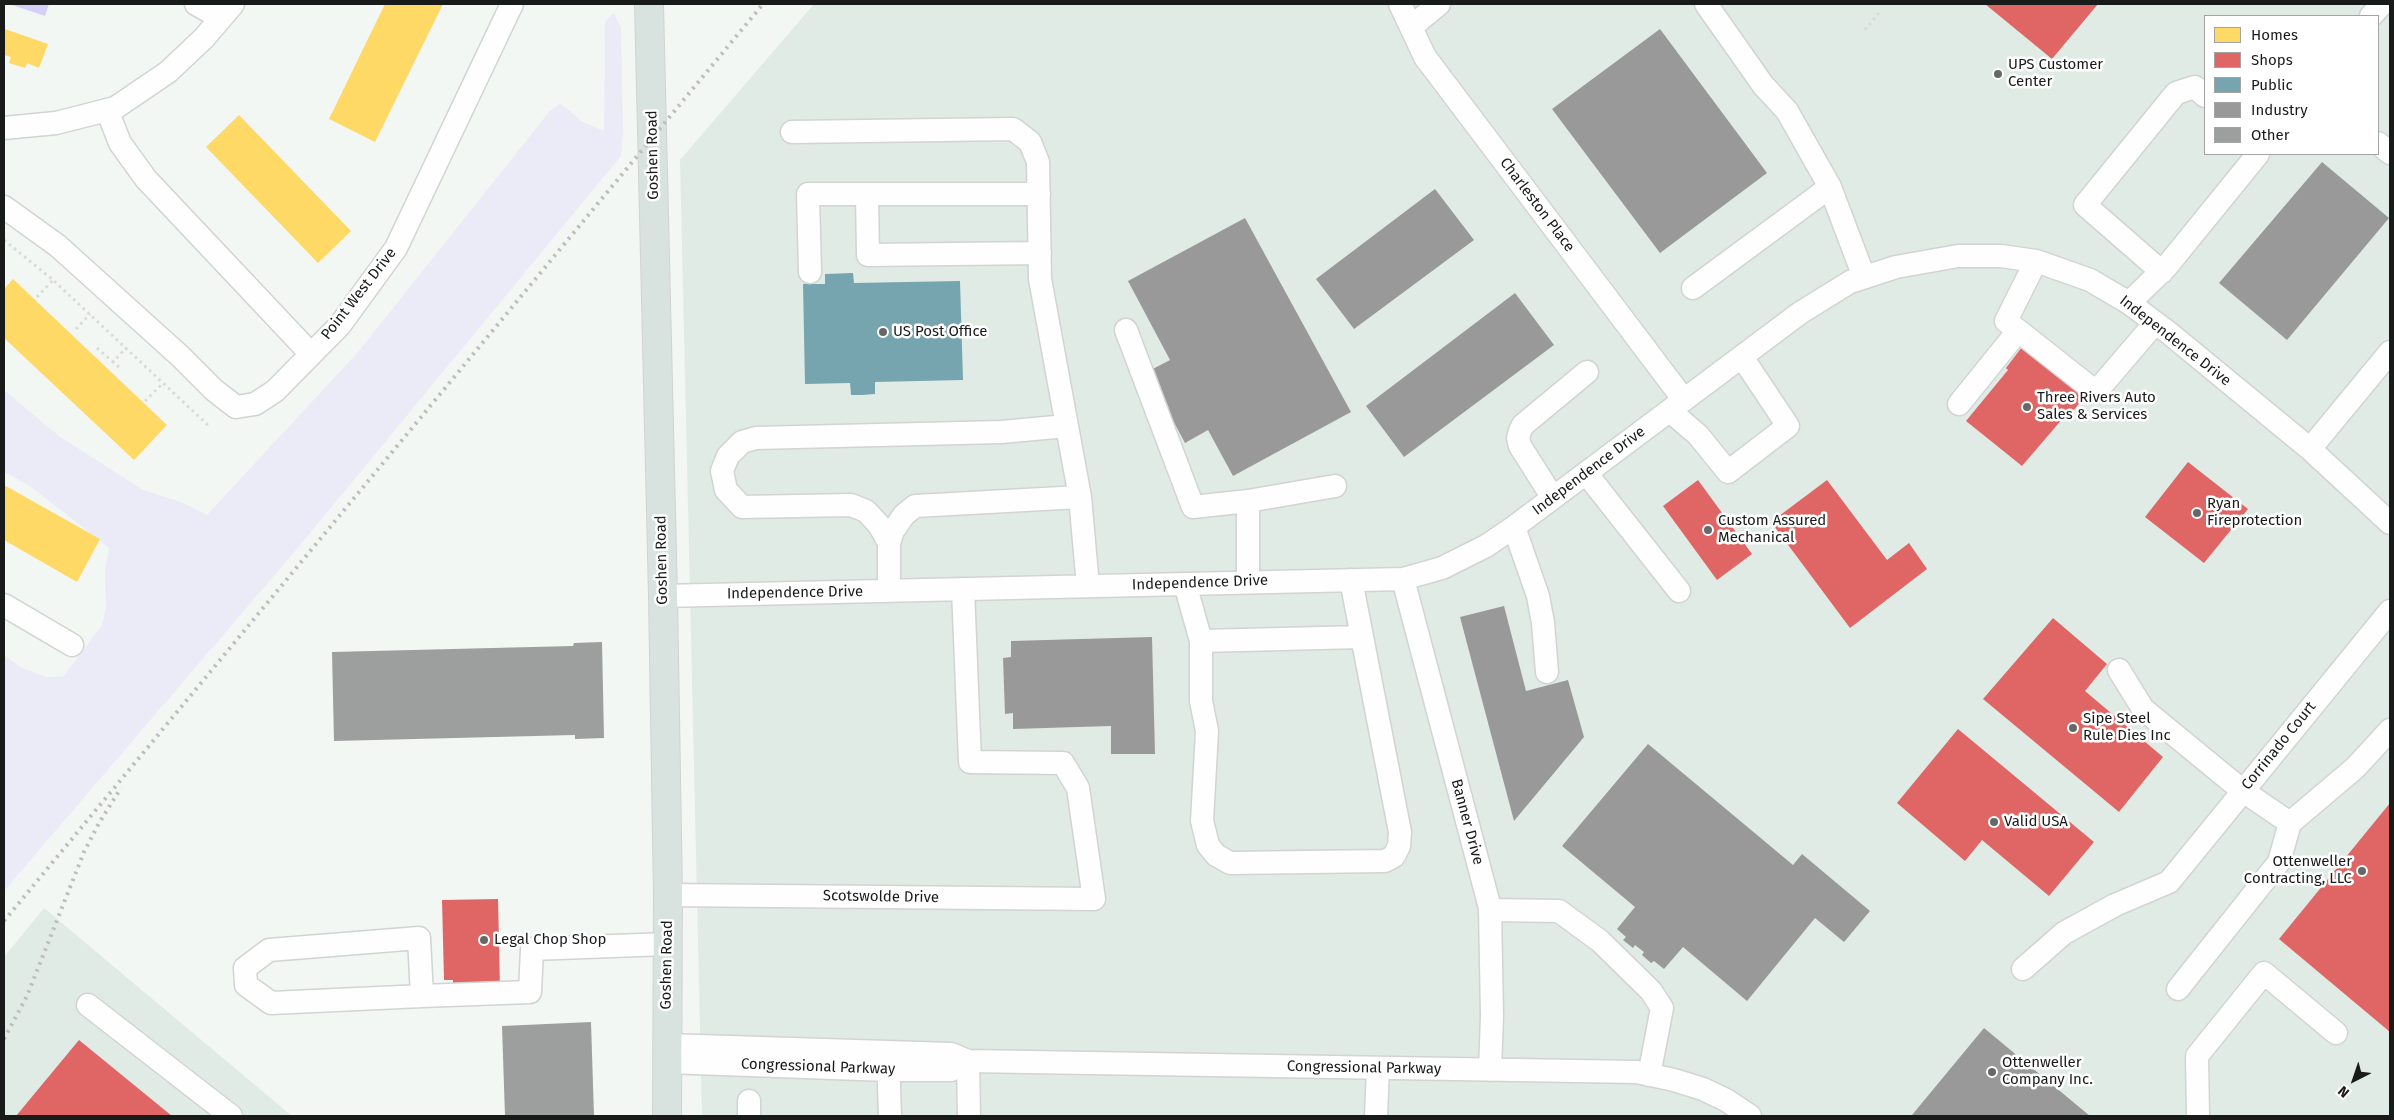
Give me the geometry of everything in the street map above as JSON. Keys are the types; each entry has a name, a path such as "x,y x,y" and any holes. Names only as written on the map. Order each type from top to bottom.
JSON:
{"main road":[{"name":"Goshen Road","path":"649,4 668,895 667,1116"}],"street":[{"path":"196,4 227,11"},
{"name":"Point West Drive","path":"4,208 58,246 180,356 214,390 236,407 255,404 268,395 340,325 396,248 512,4"},
{"name":"Charleston Place","path":"1400,4 1425,57 1698,435 1728,472 1788,426 1742,357"},
{"path":"1411,26 1439,4"},
{"path":"1706,4 1763,85 1787,111 1830,187 1864,277"},
{"path":"2372,15 2382,4"},
{"path":"4,128 56,123 115,108 168,72 227,11"},
{"path":"2162,272 2085,205 2176,94 2195,87 2204,95"},
{"path":"107,110 120,143 146,179 311,354"},
{"path":"792,132 1013,129 1030,142 1038,162 1040,279 1080,498 1088,586"},
{"path":"2379,144 2390,153"},
{"path":"2129,303 2162,272 2257,155"},
{"path":"1693,288 1830,187"},
{"path":"810,272 808,194 1039,194"},
{"path":"867,195 868,255 1040,253"},
{"name":"Independence Drive","path":"663,596 1248,581 1403,579 1442,568 1486,546 1800,313 1850,282 1896,267 1958,256 2001,256 2036,261 2090,280 2129,303 2310,449 2390,523"},
{"path":"2036,261 2006,321 2096,392 2154,323"},
{"path":"1126,330 1193,507 1248,501 1335,486"},
{"path":"1959,404 2018,331"},
{"path":"2310,449 2390,352"},
{"path":"1553,498 1520,446 1520,431 1522,425 1587,372"},
{"path":"890,543 880,525 866,511 851,505 742,507 726,490 722,471 728,456 742,442 756,438 1001,432 1067,426"},
{"path":"1586,473 1679,591"},
{"path":"889,591 890,543 893,530 904,515 915,506 1080,498"},
{"path":"1248,501 1248,581"},
{"path":"1514,527 1538,596 1548,672"},
{"name":"Banner Drive","path":"1403,579 1490,910 1492,1016 1490,1070"},
{"path":"1185,584 1200,641 1201,701 1208,731 1202,821 1208,845 1216,855 1230,863 1385,861 1394,856 1399,846 1400,832 1352,580"},
{"name":"Scotswolde Drive","path":"668,895 1094,899 1078,788 1063,763 970,762 963,589"},
{"path":"4,605 72,645"},
{"name":"Corrinado Court","path":"2023,969 2064,933 2115,906 2168,882 2390,611"},
{"path":"1200,641 1362,637"},
{"path":"2119,670 2143,709 2243,791 2290,823"},
{"path":"2178,989 2279,862 2290,823 2356,768 2390,730"},
{"path":"1490,910 1559,911 1600,941 1651,991 1662,1008 1649,1074"},
{"path":"422,996 419,938 269,950 245,968 246,985 271,1003 530,992 532,949 667,944"},
{"path":"2198,1116 2197,1056 2264,973 2336,1032"},
{"path":"88,1005 230,1116"},
{"name":"Congressional Parkway","path":"666,1054 888,1062 951,1054 968,1061 1637,1072 1703,1090 1726,1100 1750,1116"},
{"path":"968,1061 969,1116"},
{"path":"888,1062 890,1116"},
{"path":"1376,1116 1378,1068"}],"path":[{"path":"1865,30 1879,13"},
{"path":"4,240 53,280 210,427"},
{"path":"37,297 53,280"},
{"path":"76,330 90,314"},
{"path":"97,348 119,367"},
{"path":"113,362 126,348"},
{"path":"145,401 163,383"}],"shaded area":[{"path":"9,4 49,4 45,16"},
{"path":"814,4 2390,4 2390,1116 702,1116 680,160"},
{"path":"614,13 621,28 623,131 621,156 296,550 4,891 4,655 22,668 46,677 63,677 102,625 106,608 105,571 109,548 30,486 4,472 4,390 59,436 143,490 181,502 207,515 358,352 549,112 560,103 583,122 604,131 605,21"},
{"path":"44,908 292,1116 4,1116 4,957"}],"building: Homes":[{"path":"385,4 443,4 375,142 329,119"},
{"path":"5,29 48,44 39,68 27,63 25,68 9,63 11,57 4,55"},
{"path":"239,115 351,231 318,263 206,147"},
{"path":"13,279 167,425 134,460 4,338 4,289"},
{"path":"4,485 100,539 77,582 4,540"}],"building: Shops":[{"path":"1985,4 2098,4 2052,59"},
{"name":"Three Rivers Auto Sales & Services","path":"2022,347 2084,397 2067,419 2064,417 2022,466 1966,421 2008,370 2006,368"},
{"name":"Ryan Fireprotection","path":"2188,462 2248,509 2204,563 2145,517"},
{"name":"Custom Assured Mechanical","path":"1698,480 1752,554 1717,580 1663,506"},
{"path":"1827,480 1887,560 1909,543 1927,569 1850,628 1771,522"},
{"name":"Sipe Steel Rule Dies Inc","path":"2053,618 2107,664 2085,691 2163,757 2119,812 1983,699"},
{"name":"Valid USA","path":"1958,729 2094,842 2049,896 1982,840 1965,861 1897,803"},
{"name":"Ottenweller Contracting, LLC","path":"2390,803 2390,1032 2279,939"},
{"path":"498,899 500,988 453,989 453,980 444,980 442,900"},
{"path":"79,1040 172,1116 16,1116"}],"building: Public":[{"name":"US Post Office","path":"853,273 854,283 960,281 963,380 875,382 875,394 862,395 851,395 850,383 805,384 803,284 825,284 825,274"}],"building: Industry":[{"path":"1660,29 1767,173 1660,253 1552,109"},
{"path":"2322,162 2389,218 2287,340 2219,283"},
{"path":"1435,189 1474,240 1354,329 1316,279"},
{"path":"1245,218 1351,412 1233,476 1208,430 1185,443 1147,372 1170,360 1128,281"},
{"path":"1515,293 1554,345 1404,457 1366,406"},
{"path":"1504,606 1526,691 1568,680 1584,737 1514,821 1460,617"},
{"path":"1152,637 1155,754 1111,754 1111,726 1013,729 1013,713 1005,714 1003,658 1011,657 1011,641"},
{"path":"1648,744 1793,865 1802,854 1870,911 1844,942 1815,918 1747,1001 1683,947 1664,969 1654,961 1651,963 1642,955 1644,952 1635,945 1633,948 1623,940 1626,937 1617,929 1635,907 1562,846"},
{"name":"Ottenweller Company Inc.","path":"1984,1028 2090,1116 1912,1115"}],"building: Other":[{"path":"602,642 604,738 575,739 575,735 334,741 332,652 573,646 574,643"},
{"path":"591,1022 594,1116 505,1116 502,1026"}],"railway":[{"path":"4,921 763,4"},
{"path":"4,1039 27,996 84,852 99,823 121,788"}],"place":[{"name":"UPS Customer Center","path":"1998,74"},
{"name":"US Post Office","path":"883,332"},
{"name":"Three Rivers Auto Sales & Services","path":"2027,407"},
{"name":"Ryan Fireprotection","path":"2197,513"},
{"name":"Custom Assured Mechanical","path":"1708,530"},
{"name":"Sipe Steel Rule Dies Inc","path":"2073,728"},
{"name":"Valid USA","path":"1994,822"},
{"name":"Ottenweller Contracting, LLC","path":"2362,871"},
{"name":"Legal Chop Shop","path":"484,940"},
{"name":"Ottenweller Company Inc.","path":"1992,1072"}]}
